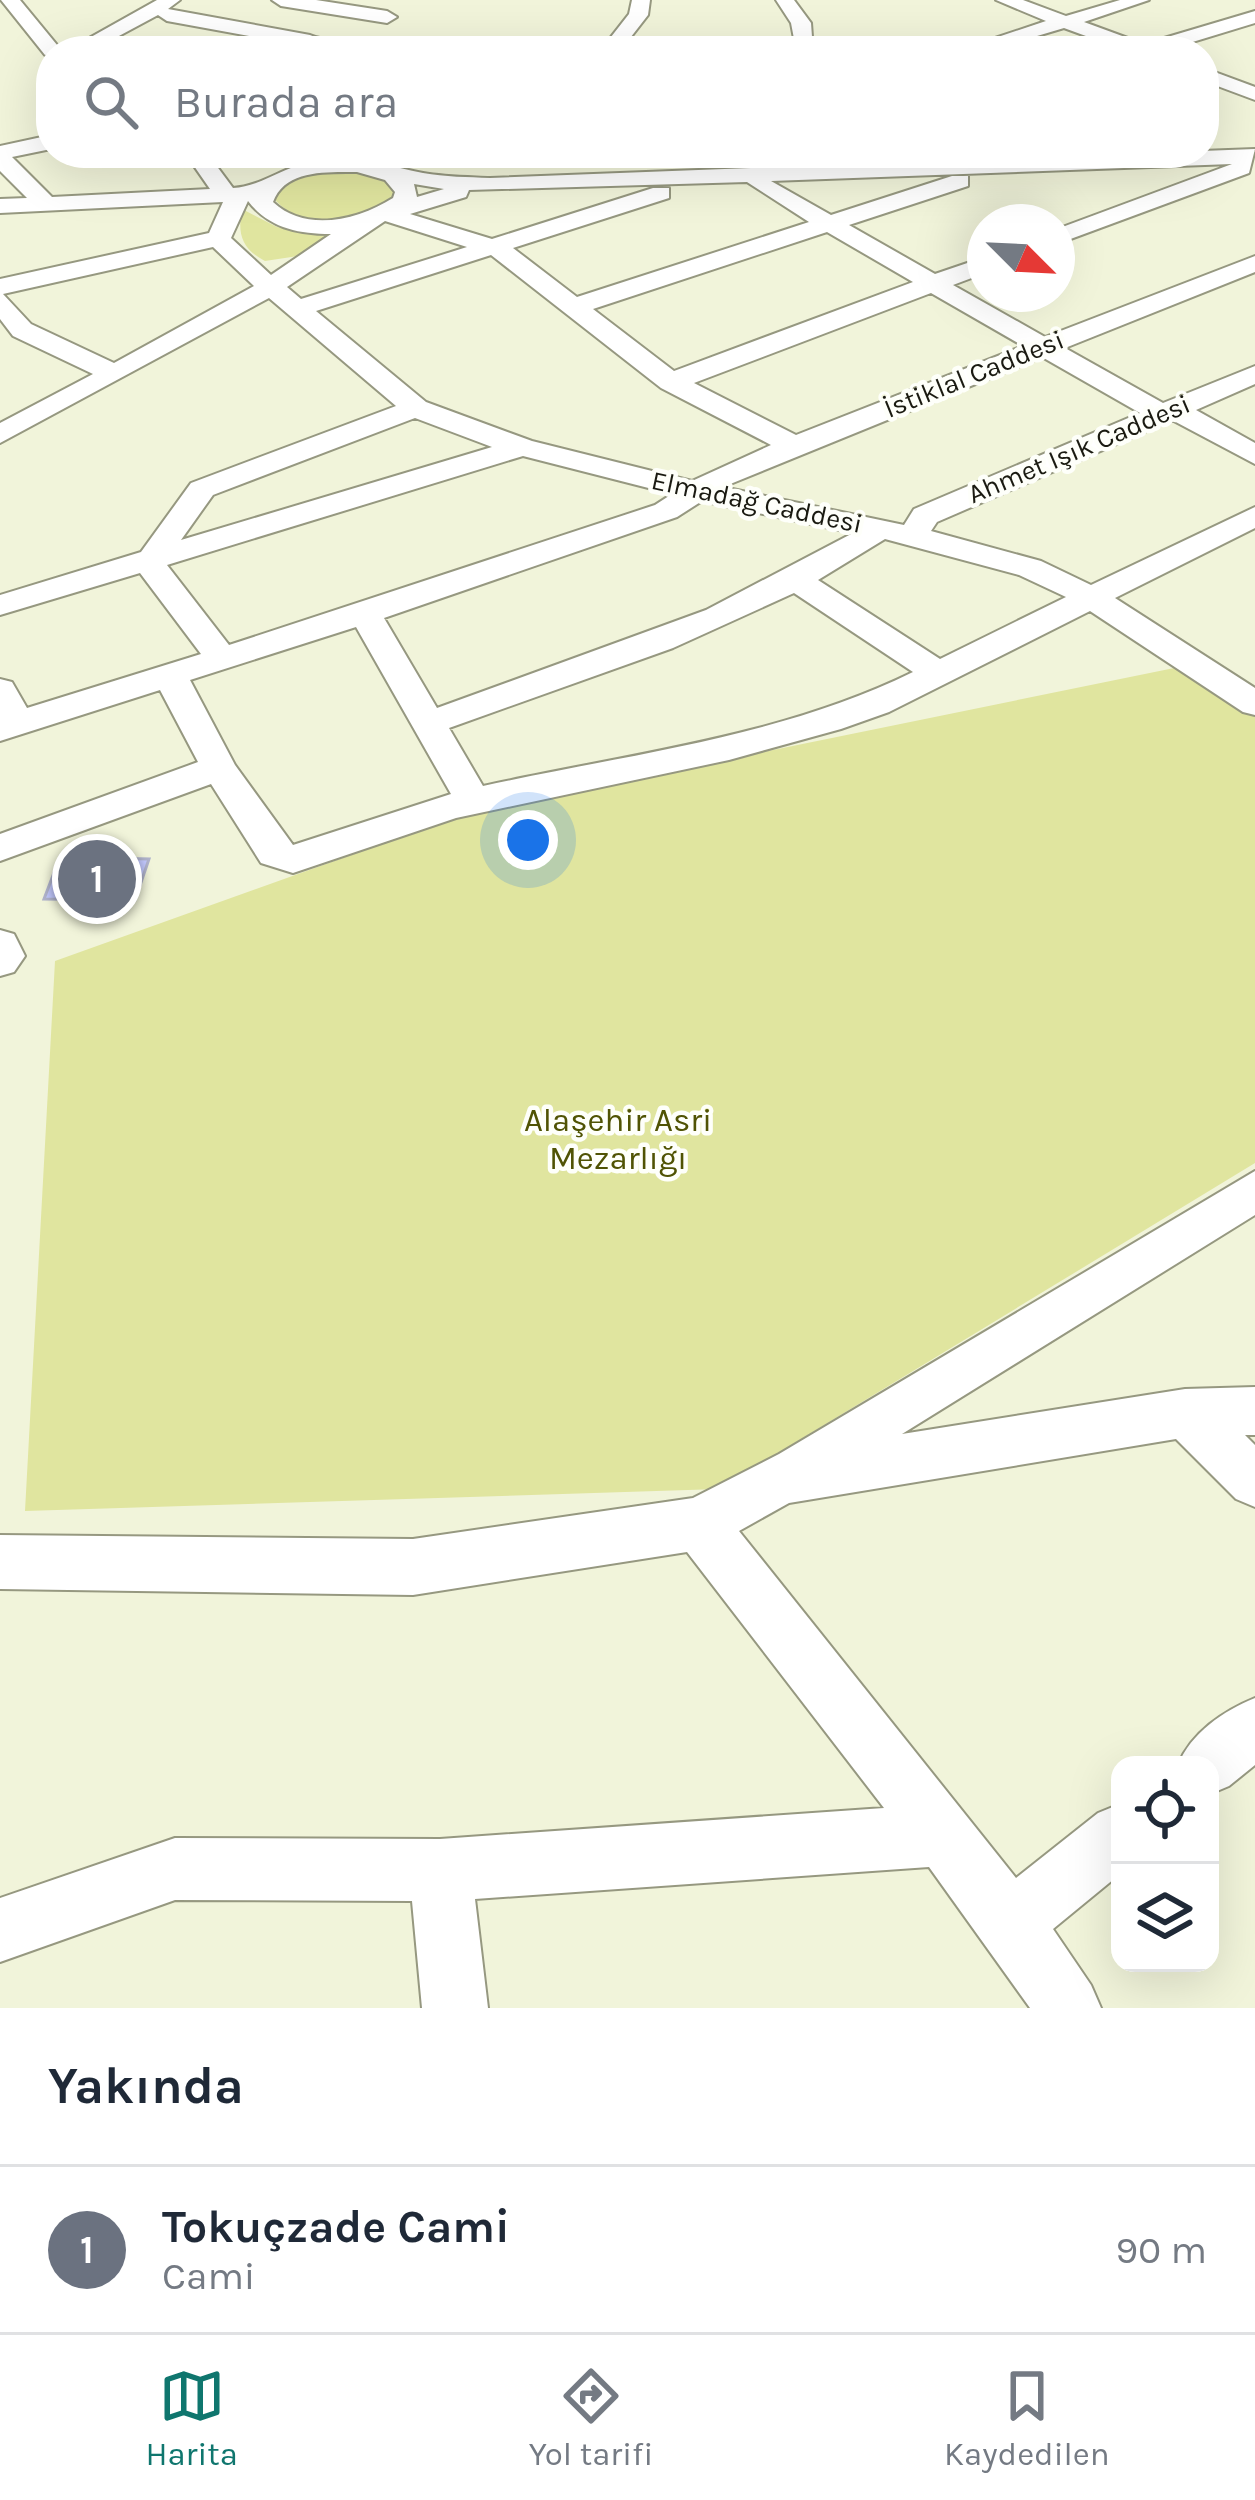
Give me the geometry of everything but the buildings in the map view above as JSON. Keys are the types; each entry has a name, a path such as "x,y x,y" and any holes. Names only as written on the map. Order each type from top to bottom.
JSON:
{"street":[{"path":"10,0 40,36"},
{"path":"108,36 194,0"},
{"path":"281,0 382,17"},
{"path":"325,36 382,17 408,0"},
{"path":"622,36 638,15 641,0"},
{"path":"785,0 801,22 802,36"},
{"path":"1005,0 1107,36"},
{"path":"1022,36 1140,0"},
{"path":"1224,5 1255,16"},
{"path":"123,36 169,7 263,36"},
{"path":"1192,36 1255,16"},
{"path":"372,36 382,17"},
{"path":"1219,79 1251,89"},
{"path":"1219,97 1251,89"},
{"path":"36,146 0,156 46,204"},
{"path":"1219,162 1255,161"},
{"path":"1219,163 1255,161"},
{"path":"1075,230 1255,161"},
{"path":"213,168 279,219 318,226 380,216 497,248 671,382 794,446"},
{"path":"0,206 243,194 308,168"},
{"path":"375,168 403,182 407,192 380,216"},
{"path":"390,168 468,185 951,168"},
{"path":"0,434 270,287 380,216 519,168"},
{"path":"729,176 755,168"},
{"path":"443,193 1107,168"},
{"path":"573,307 980,174"},
{"path":"758,183 1046,346 1255,455"},
{"path":"296,309 683,186"},
{"path":"0,286 219,238 227,214 243,194"},
{"name":"Elmadağ Caddesi","path":"219,238 270,287 416,408 522,448 695,491 896,532 1030,568 1091,597 1253,700"},
{"name":"İstiklal Caddesi","path":"8,726 666,511 724,473 1250,268"},
{"path":"671,382 967,271"},
{"path":"0,301 22,330 113,373"},
{"name":"Ahmet Işık Caddesi","path":"428,723 644,646 799,582 925,516 1255,374"},
{"path":"149,563 202,489 416,408"},
{"path":"0,605 522,448"},
{"path":"170,675 219,768 275,853 293,860 473,800 738,748 840,718 1255,516"},
{"path":"149,563 222,658"},
{"path":"799,582 937,673"},
{"path":"364,613 473,800"},
{"path":"0,690 8,726"},
{"path":"0,848 219,768"},
{"path":"0,945 5,956 0,961"},
{"path":"0,1562 413,1567 699,1524 782,1479 1255,1191"},
{"path":"782,1479 1185,1413 1255,1411"},
{"path":"1185,1413 1255,1481"},
{"path":"699,1524 1011,1922 1068,2008"},
{"path":"1219,1756 1255,1727"},
{"path":"0,1930 175,1869 440,1870 942,1835"},
{"path":"1011,1922 1111,1842"},
{"path":"440,1870 455,2008"}],"green space":[{"path":"329,169 382,175 396,189 394,197 368,212 335,220 302,217 276,201 276,193 294,177"},
{"path":"242,209 277,227 332,234 298,256 265,261 243,240"},
{"name":"Alaşehir Asri Mezarlığı","path":"1184,666 1255,713 1255,1163 719,1489 25,1511 55,961 474,811"}],"place":[{"name":"Tokuçzade Cami","path":"97,879"}]}
